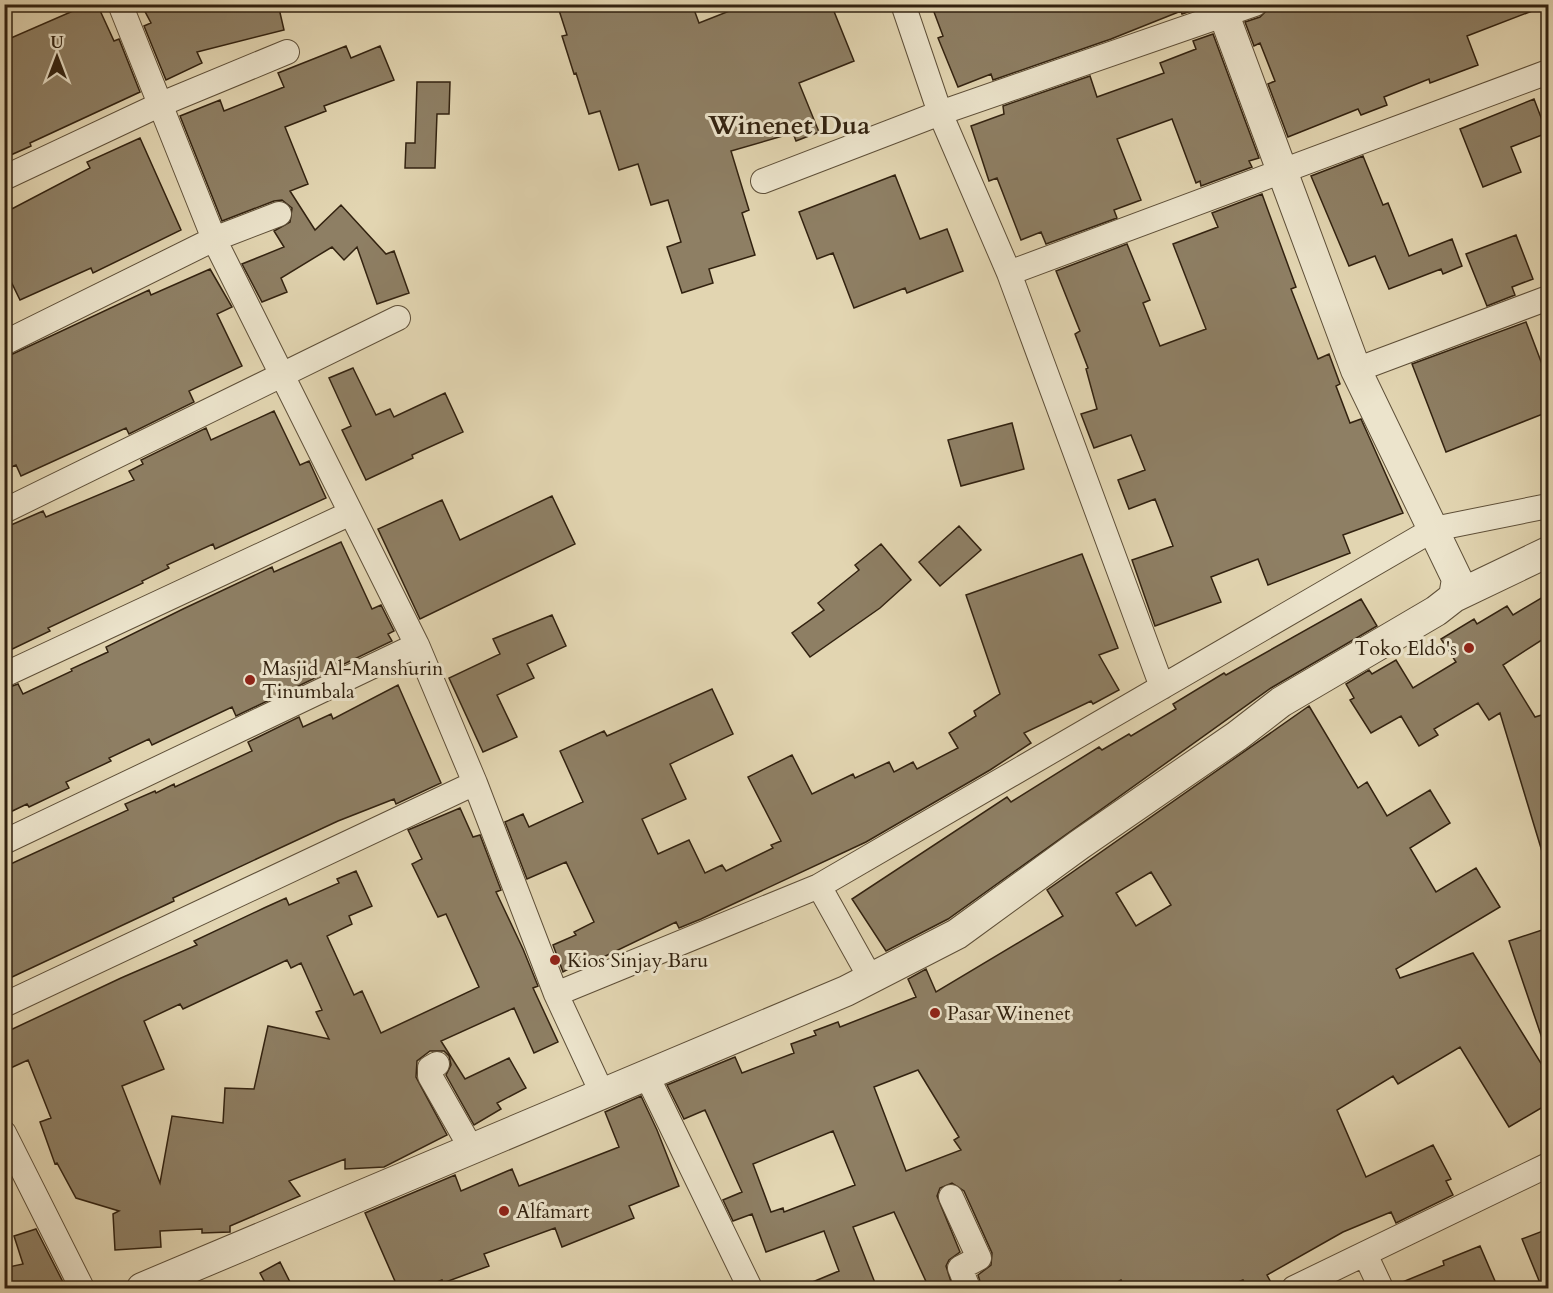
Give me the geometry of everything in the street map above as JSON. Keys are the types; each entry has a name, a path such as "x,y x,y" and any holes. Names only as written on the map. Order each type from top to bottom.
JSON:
{"street":[{"path":"120,4 214,239 284,374 417,645 475,783 556,994 602,1093"},
{"path":"903,4 940,113 1009,273 1162,687"},
{"path":"763,181 940,113 1223,10 1255,4"},
{"path":"1223,10 1356,370 1457,579 1454,597"},
{"path":"4,178 159,105 287,52"},
{"path":"1009,273 1548,72"},
{"path":"4,343 214,239 279,214"},
{"path":"1356,370 1548,298"},
{"path":"4,511 398,318"},
{"path":"556,994 819,886 1434,529 1548,506"},
{"path":"4,675 351,513"},
{"path":"142,1288 871,979 957,934 1079,845 1237,736 1281,702 1436,611 1454,597 1548,552"},
{"path":"4,842 417,645"},
{"path":"4,1005 475,783"},
{"path":"819,886 871,979"},
{"path":"437,1064 430,1068 430,1076 471,1148"},
{"path":"646,1074 750,1288"},
{"path":"4,1133 82,1288"},
{"path":"1294,1288 1548,1165"},
{"path":"951,1197 979,1258 960,1268 968,1288"},
{"path":"1365,1254 1381,1288"}],"building":[{"path":"89,4 97,4 114,41 119,39 140,92 30,143 31,146 4,158 4,41"},
{"path":"141,4 278,4 284,30 197,52 202,63 166,80 144,26 151,23"},
{"path":"557,4 692,4 699,23 747,4 831,4 854,61 799,83 819,132 796,141 793,133 731,151 749,210 742,213 755,255 709,269 713,283 682,293 667,247 681,242 668,200 651,205 638,164 619,170 600,111 589,114 576,73 574,74 562,36 567,35"},
{"path":"931,4 1203,4 1203,7 1182,14 1181,11 1111,39 993,80 991,74 958,87 938,38 943,36"},
{"path":"1273,4 1545,4 1545,6 1467,36 1478,65 1430,83 1429,79 1384,97 1387,105 1361,115 1358,109 1288,137 1268,84 1275,81 1260,43 1254,46 1245,22 1260,17"},
{"path":"1213,34 1259,158 1249,161 1252,167 1201,186 1200,181 1196,183 1172,119 1117,139 1141,200 1114,210 1117,218 1046,244 1041,232 1021,240 997,178 989,181 971,126 1004,114 1003,106 1090,76 1097,97 1164,73 1160,63 1196,49 1193,41"},
{"path":"346,46 351,58 380,46 394,80 324,106 326,111 285,127 308,184 290,191 315,230 341,205 386,254 394,251 409,293 377,304 357,247 344,260 332,247 281,278 287,292 262,302 242,264 284,247 274,231 290,222 292,208 282,200 274,201 222,221 180,116 220,100 224,111 284,87 278,73"},
{"path":"417,82 450,82 449,114 437,114 435,168 405,168 406,143 415,143"},
{"path":"1534,99 1547,133 1511,147 1521,172 1483,187 1460,129"},
{"path":"140,138 181,230 93,273 91,268 20,300 4,267 4,213 90,168 87,162"},
{"path":"1363,156 1383,205 1388,203 1409,256 1452,239 1462,266 1443,274 1441,269 1389,289 1375,256 1349,266 1311,176"},
{"path":"895,175 920,239 947,229 963,271 907,293 905,288 854,308 833,253 817,259 799,212"},
{"path":"1262,194 1296,287 1291,289 1318,359 1329,354 1340,384 1336,386 1350,423 1361,419 1403,513 1343,535 1350,553 1268,585 1258,559 1211,577 1221,602 1155,626 1132,560 1173,546 1155,499 1129,509 1118,480 1145,470 1131,435 1094,448 1081,414 1097,409 1086,369 1088,368 1075,334 1080,331 1056,271 1127,244 1150,300 1143,303 1160,346 1206,329 1173,244 1218,227 1212,213"},
{"path":"1516,235 1533,279 1512,287 1515,295 1487,306 1466,254"},
{"path":"210,269 232,307 217,314 242,366 189,391 194,402 129,434 126,428 21,476 16,465 4,470 4,358 149,290 151,295"},
{"path":"1526,322 1548,380 1548,412 1446,452 1412,364"},
{"path":"353,368 376,415 390,409 394,417 445,393 463,432 412,455 413,458 366,480 342,430 351,426 329,378"},
{"path":"274,411 300,465 309,461 326,498 215,549 213,544 167,565 169,568 142,581 143,583 48,628 50,631 4,653 4,528 43,511 46,517 134,480 129,471 143,464 141,460 206,428 211,440"},
{"path":"1012,423 1024,469 961,486 948,440"},
{"path":"552,496 575,544 420,619 378,529 442,500 460,540"},
{"path":"959,526 981,550 940,586 919,562"},
{"path":"341,542 372,609 381,605 394,631 388,634 392,641 236,716 232,707 152,745 149,739 109,758 111,761 66,782 69,788 29,807 27,804 4,815 4,689 18,684 23,694 108,652 106,647 183,609 272,567 274,572"},
{"path":"881,544 911,580 880,608 810,657 792,633 824,610 818,603 859,570 855,565"},
{"path":"1082,554 1118,648 1099,655 1119,690 1093,704 1091,701 1024,733 1031,743 990,770 866,842 701,919 679,928 676,922 589,964 587,959 563,972 553,945 576,935 574,932 594,922 566,862 527,879 505,822 523,814 529,827 583,802 560,751 604,731 607,736 712,689 733,734 670,764 686,799 642,819 658,854 689,840 705,873 722,865 726,871 773,848 771,845 781,841 748,777 792,755 812,794 853,774 855,778 889,762 894,772 913,762 917,769 958,748 949,733 976,716 974,711 1000,694 966,595"},
{"path":"1548,594 1548,636 1503,665 1535,717 1548,713 1548,857 1544,858 1500,713 1489,720 1478,703 1434,729 1438,735 1419,746 1401,716 1371,733 1350,700 1354,698 1346,684 1369,670 1372,674 1396,660 1413,688 1456,662 1441,639 1474,619 1477,624 1507,606 1513,615"},
{"path":"1361,599 1377,626 1271,688 948,919 886,951 852,899 1007,797 1011,802 1099,747 1102,750 1129,734 1131,736 1176,709 1173,704 1224,673 1226,675"},
{"path":"552,615 566,646 527,664 534,678 497,695 517,737 483,752 449,678 500,654 493,639"},
{"path":"398,685 441,783 396,804 394,799 338,821 10,978 4,967 4,867 128,810 125,804 174,784 175,787 252,751 248,742 299,717 303,727 331,714 333,719"},
{"path":"1309,706 1358,788 1367,782 1387,816 1430,790 1450,823 1410,848 1436,892 1476,868 1500,907 1396,969 1400,978 1473,953 1542,1065 1548,1062 1548,1104 1509,1127 1460,1047 1398,1084 1393,1076 1337,1110 1366,1177 1433,1145 1451,1179 1446,1181 1453,1195 1396,1223 1391,1212 1343,1232 1267,1275 1274,1288 1247,1288 1243,1280 1223,1288 1125,1288 1121,1280 1106,1288 982,1288 978,1275 991,1265 992,1253 964,1191 952,1183 940,1188 937,1196 960,1252 949,1260 946,1266 953,1288 929,1288 894,1212 853,1227 877,1288 798,1288 839,1271 824,1231 766,1252 752,1214 733,1221 723,1200 742,1192 705,1110 684,1119 667,1085 735,1057 742,1073 794,1053 791,1044 816,1035 814,1031 838,1022 840,1027 916,997 908,979 926,969 936,992 1063,916 1047,890","holes":["1151,872 1171,905 1136,926 1116,893","918,1070 959,1137 954,1140 961,1150 906,1171 874,1087","833,1131 855,1185 784,1212 783,1208 771,1212 753,1164"]},
{"path":"460,808 473,837 480,835 501,890 496,892 523,949 538,986 533,988 558,1042 534,1053 514,1008 441,1041 465,1079 509,1058 526,1088 497,1103 501,1109 474,1125 446,1075 451,1065 449,1056 444,1051 430,1051 417,1061 416,1077 447,1135 384,1167 345,1169 345,1159 289,1181 300,1196 230,1226 230,1232 202,1233 202,1229 160,1231 161,1247 115,1250 113,1214 119,1211 76,1198 57,1163 55,1164 40,1122 51,1118 28,1060 4,1071 4,1033 197,945 194,941 264,908 286,898 289,905 339,883 337,879 356,871 372,906 349,916 352,924 327,936 354,995 362,991 381,1033 479,987 446,914 438,917 412,864 422,859 408,830","holes":["287,960 291,968 301,963 322,1010 316,1012 329,1039 268,1026 254,1089 225,1088 223,1123 172,1116 160,1183 122,1086 164,1069 144,1021 180,1004 183,1009"]},
{"path":"1548,928 1548,1047 1545,1047 1509,941"},
{"path":"641,1096 679,1186 629,1206 634,1218 562,1247 555,1228 484,1254 489,1266 443,1283 442,1280 421,1288 398,1288 365,1213 455,1175 461,1191 512,1169 519,1186 619,1147 605,1112"},
{"path":"36,1229 66,1288 4,1288 4,1268 23,1264 14,1236"},
{"path":"1548,1229 1548,1288 1542,1288 1522,1239"},
{"path":"1480,1246 1498,1288 1395,1288 1395,1285 1444,1265 1443,1261"},
{"path":"280,1262 293,1288 268,1288 260,1273"}],"place":[{"name":"Toko Eldo's","path":"1469,648"},
{"name":"Masjid Al-Manshurin Tinumbala","path":"250,680"},
{"name":"Kios Sinjay Baru","path":"555,960"},
{"name":"Pasar Winenet","path":"935,1013"},
{"name":"Alfamart","path":"504,1211"}],"district":[{"name":"Winenet Dua","path":"789,125"}]}
